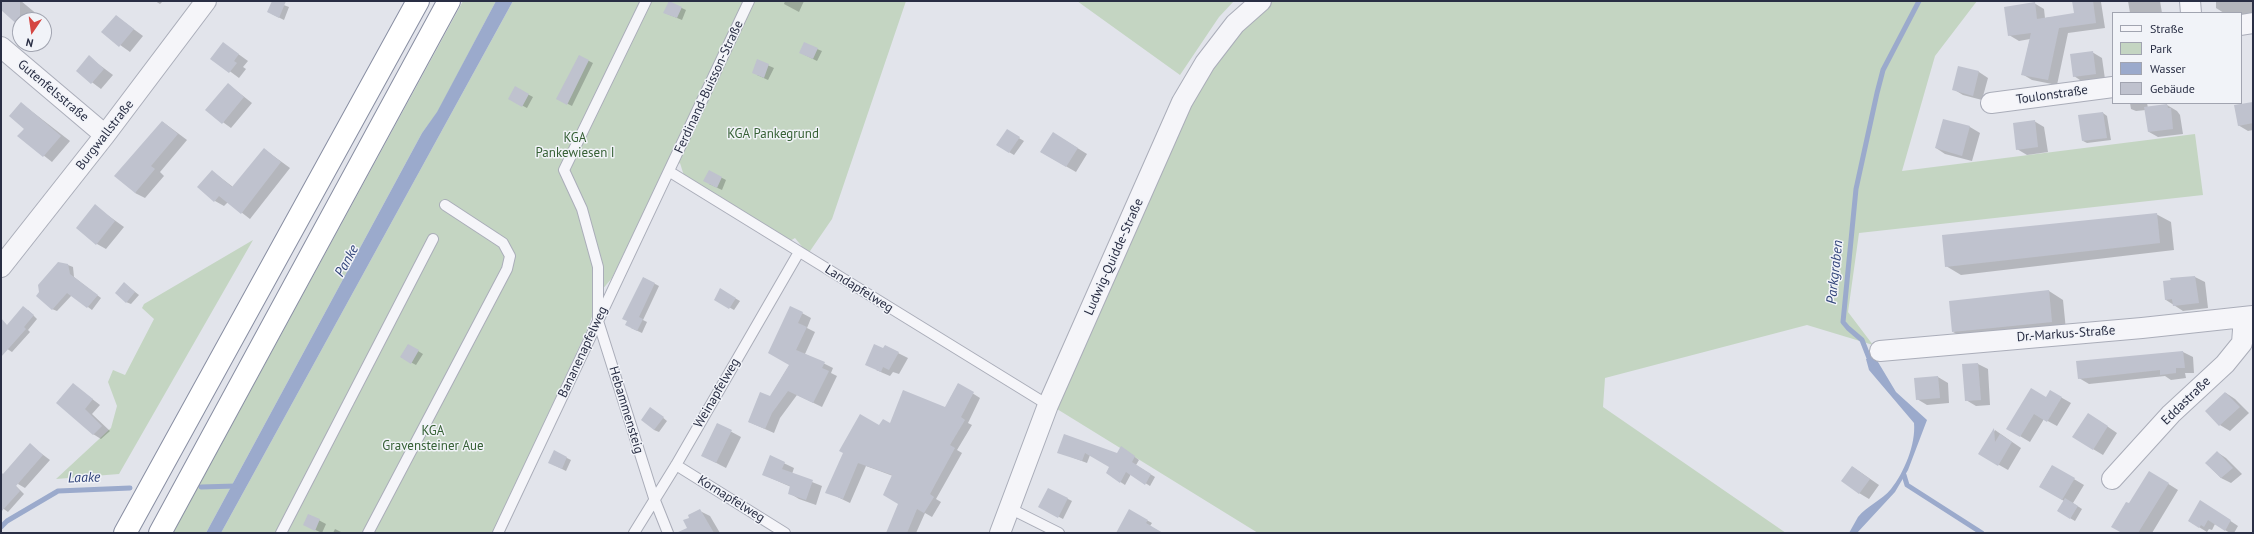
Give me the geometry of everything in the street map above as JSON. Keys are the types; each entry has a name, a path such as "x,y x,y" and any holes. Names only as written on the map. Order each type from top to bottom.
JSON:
{"highway":[{"path":"124,533 418,1"},
{"path":"160,533 449,1"}],"street":[{"name":"Burgwallstraße","path":"1,267 105,135 206,1"},
{"name":"Ludwig-Quidde-Straße","path":"1000,533 1048,405 1182,102 1205,63 1226,35 1235,24 1260,1"},
{"path":"2190,1 2191,12"},
{"path":"2242,25 2253,23"},
{"name":"Gutenfelsstraße","path":"1,47 105,135"},
{"name":"Toulonstraße","path":"1991,103 2112,87"},
{"name":"Dr.-Markus-Straße","path":"1880,351 2142,328 2248,316"},
{"name":"Eddastraße","path":"2112,479 2171,414 2225,364 2242,342 2248,316"}],"lane":[{"path":"598,321 598,267 582,209 564,170 646,1"},
{"name":"Ferdinand-Buisson-Straße","path":"670,172 749,1"},
{"name":"Bananenapfelweg","path":"498,533 670,172"},
{"name":"Landapfelweg","path":"670,172 1048,405"},
{"path":"368,533 507,269 510,256 503,243 445,205"},
{"path":"281,533 433,239"},
{"name":"Weinapfelweg","path":"634,533 654,498 676,465 799,252"},
{"name":"Hebammensteig","path":"598,321 654,498 668,533"},
{"name":"Kornapfelweg","path":"676,465 785,533"},
{"path":"1010,508 1059,533"}],"green space":[{"path":"463,1 496,1 437,113 422,133 206,533 173,533"},
{"path":"513,1 906,1 832,219 808,254 795,238 788,242 685,179 680,163 662,175 612,278 601,291 588,328 493,533 221,533"},
{"path":"1077,1 1234,1 1219,17 1180,75"},
{"path":"1271,1 1977,1 1935,56 1902,171 2195,134 2203,195 1859,233 1848,312 1873,345 1807,325 1605,378 1603,407 1786,533 1258,533 1057,409 1186,104 1236,36"},
{"path":"253,240 119,474 56,479 111,428 117,406 108,382 113,370 125,375 154,319 142,308 144,304"}],"water":[{"path":"496,1 513,1 221,533 206,533 422,133 437,112"},
{"path":"1875,357 1896,392 1927,420 1908,470 1895,492 1857,533 1849,533 1858,517 1887,493 1896,482 1905,467 1913,440 1914,423 1869,370 1866,359"}],"building":[{"path":"1,1 20,1 20,12 12,12 12,20 1,10"},
{"path":"272,1 286,1 279,18 267,12"},
{"path":"669,1 682,7 677,18 663,13"},
{"path":"2072,1 2093,1 2096,23 2059,28 2048,80 2021,75 2031,33 2008,36 2004,7 2035,2 2037,19 2074,13"},
{"path":"116,15 134,29 119,47 101,32"},
{"path":"223,42 239,54 234,61 237,63 229,73 210,59"},
{"path":"804,42 818,48 813,59 799,53"},
{"path":"2093,51 2096,74 2073,77 2070,54"},
{"path":"89,55 104,69 91,84 76,71"},
{"path":"579,55 589,60 567,105 556,99"},
{"path":"757,59 769,64 764,78 752,73"},
{"path":"1958,66 1979,71 1973,96 1952,90"},
{"path":"228,83 244,97 222,124 205,110"},
{"path":"515,86 529,94 522,107 508,99"},
{"path":"21,102 61,136 43,157 17,136 24,129 9,116"},
{"path":"2253,102 2253,123 2238,126 2234,105"},
{"path":"2167,104 2168,108 2171,108 2173,129 2148,132 2144,107"},
{"path":"2103,112 2107,138 2082,141 2078,115"},
{"path":"1943,119 1970,126 1962,156 1935,148"},
{"path":"2035,120 2038,147 2016,150 2013,123"},
{"path":"162,121 178,134 151,166 155,169 135,193 114,176"},
{"path":"1007,129 1020,137 1009,153 996,145"},
{"path":"1053,132 1078,148 1066,167 1040,152"},
{"path":"264,148 281,162 241,214 219,196 214,202 197,187 212,170 232,187"},
{"path":"709,170 722,177 717,188 703,181"},
{"path":"95,204 115,221 96,245 76,228"},
{"path":"2157,213 2160,243 1945,267 1942,235"},
{"path":"58,262 68,264 70,274 98,295 87,308 67,293 52,310 36,296 39,292 38,285"},
{"path":"2195,276 2199,303 2173,306 2172,299 2165,300 2163,281 2171,280 2170,278"},
{"path":"643,277 655,283 639,317 643,319 637,331 625,325 627,321 622,319"},
{"path":"124,282 135,292 126,303 115,293"},
{"path":"720,288 736,298 729,309 714,300"},
{"path":"2049,290 2052,322 1952,332 1949,301"},
{"path":"23,306 34,315 24,327 26,329 1,357 1,318 7,325"},
{"path":"790,306 803,312 798,323 807,327 796,350 825,362 822,368 829,371 813,403 788,391 772,413 765,429 748,422 760,392 770,396 789,365 768,353"},
{"path":"408,344 419,350 411,364 400,357"},
{"path":"874,344 883,348 885,345 899,352 889,370 883,367 881,372 865,365"},
{"path":"2183,351 2185,368 2176,368 2176,373 2160,375 2160,370 2078,379 2076,361"},
{"path":"1978,363 1981,400 1965,401 1962,364"},
{"path":"1938,376 1940,398 1916,400 1914,378"},
{"path":"73,383 93,399 85,409 102,426 93,435 56,403"},
{"path":"958,383 974,392 961,417 965,420 950,445 955,448 930,494 934,497 924,513 917,509 907,533 886,533 898,504 883,495 892,475 858,463 843,499 825,493 843,453 839,451 860,414 879,425 883,419 890,423 903,390 945,407"},
{"path":"2031,388 2046,397 2050,390 2062,397 2047,422 2034,414 2020,437 2006,429"},
{"path":"2225,392 2240,407 2219,426 2205,411"},
{"path":"650,407 664,417 654,430 641,420"},
{"path":"2088,413 2108,426 2093,450 2072,437"},
{"path":"717,423 732,430 716,463 701,456"},
{"path":"1994,428 1995,442 2000,434 2012,442 1998,466 1978,454"},
{"path":"1064,434 1117,453 1121,446 1135,456 1132,462 1151,474 1145,485 1126,472 1120,483 1106,473 1109,467 1085,453 1082,461 1057,453"},
{"path":"30,443 43,455 16,486 20,491 1,512 1,472 3,474"},
{"path":"554,450 567,457 562,469 548,463"},
{"path":"2217,451 2233,468 2221,478 2205,463"},
{"path":"770,455 785,462 782,469 813,480 806,500 788,494 790,486 762,475"},
{"path":"2052,465 2075,478 2062,500 2039,487"},
{"path":"1852,466 1870,479 1859,494 1841,481"},
{"path":"2149,471 2169,483 2138,533 2122,533 2111,527 2126,502 2129,503"},
{"path":"1048,488 1068,498 1058,518 1038,507"},
{"path":"2065,498 2078,506 2070,519 2057,511"},
{"path":"2200,500 2231,520 2225,531 2208,520 2204,527 2201,525 2199,528 2188,521"},
{"path":"700,509 714,533 676,533 687,528 683,520 689,518 688,515"},
{"path":"1129,509 1148,520 1146,523 1163,533 1116,533"},
{"path":"308,514 320,519 315,531 303,525"}],"waterway":[{"name":"Parkgraben","path":"1871,363 1862,340 1843,322 1856,189 1883,70 1919,1"},
{"path":"1904,475 1907,485 1982,533"},
{"name":"Laake","path":"201,487 236,486"},
{"name":"Laake","path":"1,527 7,521 58,491 130,488"}],"park label":[{"name":"KGA Pankegrund","path":"773,134"},
{"name":"KGA Pankewiesen I","path":"575,146"},
{"name":"KGA Gravensteiner Aue","path":"433,438"}],"water label":[{"name":"Panke","path":"347,261"}]}
